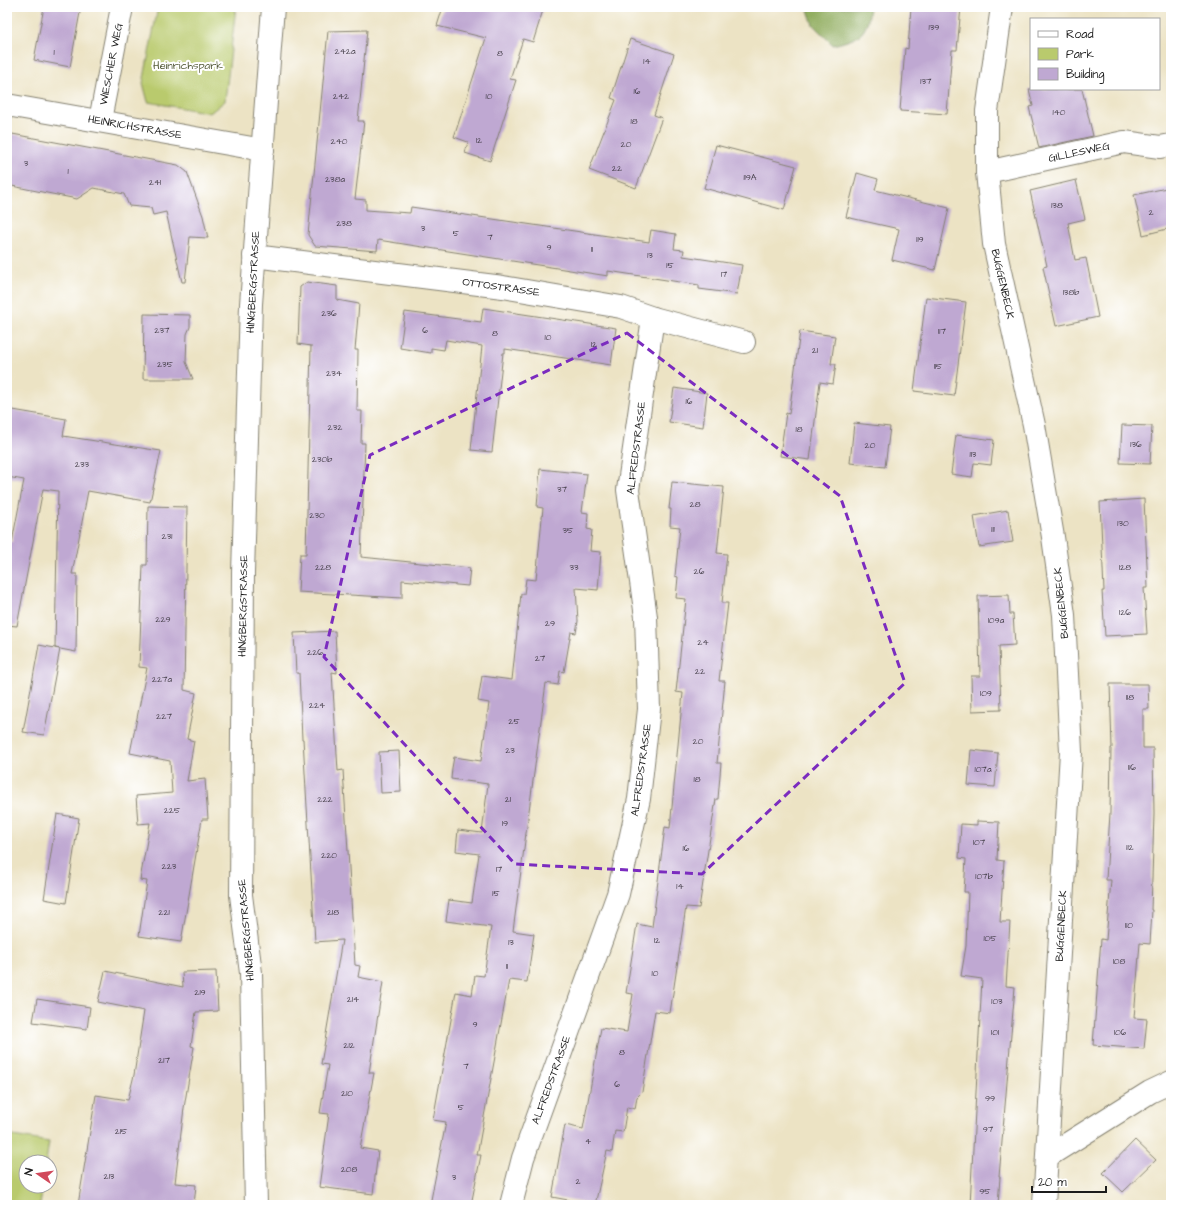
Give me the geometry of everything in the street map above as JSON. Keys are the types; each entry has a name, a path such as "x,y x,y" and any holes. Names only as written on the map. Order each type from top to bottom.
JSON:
{"street":[{"name":"WIESCHER WEG","path":"100,120 122,7"},
{"name":"HINGBERGSTRASSE","path":"256,1205 251,973 240,895 243,573 251,304 273,7"},
{"name":"BUGGENBECK","path":"1002,7 986,111 987,172 994,244 1034,425 1053,537 1064,615 1071,752 1044,1205"},
{"name":"HEINRICHSTRASSE","path":"7,105 100,120 263,150"},
{"name":"GILLESWEG","path":"987,172 1124,142 1160,147 1171,145"},
{"name":"OTTOSTRASSE","path":"254,256 503,287 621,307 652,318 744,342"},
{"name":"ALFREDSTRASSE","path":"511,1205 523,1158 618,894 639,799 649,701 646,617 628,490 652,318"},
{"path":"1048,1156 1150,1092 1171,1082"}],"highlighted area":[{"path":"627,333 840,496 905,683 702,874 515,864 324,657 370,455"}],"green space":[{"name":"Heinrichspark","path":"158,7 236,7 225,101 210,113 148,102 143,83"},
{"path":"807,7 870,7 869,17 864,30 856,38 833,45 813,25"},
{"path":"7,1135 49,1142 47,1154 18,1154 18,1194 42,1194 40,1205 7,1205"}],"building":[{"path":"44,7 81,7 70,67 34,60"},
{"path":"443,7 544,7 533,42 523,39 510,79 516,80 490,161 465,153 468,142 454,137 486,38 437,26"},
{"path":"911,7 961,7 957,50 952,50 947,114 900,111 905,48 908,49"},
{"path":"367,30 358,121 364,121 355,199 366,200 366,210 410,213 411,207 649,242 651,230 676,234 674,249 684,250 683,256 742,265 737,294 699,289 699,285 608,271 608,276 378,240 377,251 315,246 308,235 328,31"},
{"path":"630,39 674,54 654,115 662,118 636,188 589,170 616,100 611,98"},
{"path":"1029,89 1082,90 1093,136 1039,148 1029,107 1033,106"},
{"path":"7,133 178,165 187,172 203,216 208,238 190,237 185,282 182,282 166,212 153,215 151,208 129,206 124,194 94,188 77,199 7,185"},
{"path":"716,145 796,166 784,210 704,188"},
{"path":"857,173 878,179 875,190 949,208 935,270 892,260 899,229 846,217"},
{"path":"1076,180 1085,219 1068,223 1075,260 1086,258 1098,317 1056,326 1043,267 1047,266 1030,191"},
{"path":"1171,187 1171,228 1143,235 1134,195"},
{"path":"307,282 337,286 337,300 359,304 355,350 358,350 357,411 362,411 361,443 365,443 361,557 470,568 468,586 402,580 402,598 298,592 300,554 306,554 311,346 298,344 300,287"},
{"path":"926,297 966,302 954,396 914,391"},
{"path":"483,308 616,328 611,365 505,349 505,353 503,353 492,452 471,450 482,346 446,340 444,350 431,348 431,353 400,348 405,312 481,322"},
{"path":"144,314 190,315 190,327 187,334 186,362 193,379 143,379"},
{"path":"800,331 835,336 831,364 836,364 833,384 820,382 810,460 780,456 786,413 789,414"},
{"path":"674,388 707,393 703,427 669,422"},
{"path":"7,409 66,419 63,436 161,451 150,502 88,491 72,574 77,574 76,652 55,648 58,491 43,489 17,626 7,625 7,541 12,542 24,480 7,477"},
{"path":"854,423 890,427 885,467 850,463"},
{"path":"1122,425 1152,426 1150,464 1120,463"},
{"path":"956,435 994,440 991,465 974,463 972,477 951,474"},
{"path":"540,469 587,474 582,512 588,513 587,529 592,530 590,551 601,552 598,590 576,588 578,621 576,633 571,632 564,672 560,671 558,685 546,683 513,931 534,934 527,982 509,980 477,1155 481,1155 471,1205 430,1205 446,1122 433,1120 456,992 472,995 475,975 484,976 491,927 446,921 449,900 472,903 479,854 456,851 458,830 482,833 488,784 451,779 452,768 454,757 481,761 489,703 478,701 482,676 512,680 521,594 524,594 526,579 536,580 543,508 537,507"},
{"path":"672,482 724,487 717,553 727,554 722,603 728,603 719,681 725,681 717,763 721,763 718,799 716,799 699,908 686,907 670,1013 655,1011 642,1092 637,1097 635,1109 627,1107 623,1132 615,1131 612,1152 607,1151 595,1205 552,1197 565,1125 583,1129 601,1028 627,1032 633,994 626,993 637,924 652,927 665,827 670,828 683,693 676,692 686,599 676,598 678,577 675,576 680,527 670,526 671,509 669,509"},
{"path":"1144,499 1148,588 1144,588 1147,634 1105,636 1102,591 1104,591 1100,502"},
{"path":"148,506 187,507 184,690 196,693 187,739 194,741 187,781 205,779 208,819 202,819 181,942 139,936 147,881 140,880 150,823 138,824 136,796 172,793 170,761 130,753 147,668 139,667 143,565 147,565"},
{"path":"1008,510 1013,542 979,547 974,516"},
{"path":"1009,595 1010,614 1013,614 1015,645 999,646 1001,710 972,711 971,676 980,676 978,596"},
{"path":"335,631 337,673 332,672 338,771 343,770 355,965 360,966 358,977 383,982 369,1073 374,1073 360,1148 378,1151 373,1194 319,1187 329,1114 320,1113 328,1065 321,1064 342,940 315,942 299,673 296,673 294,633"},
{"path":"39,645 60,649 44,735 23,732"},
{"path":"1110,684 1148,684 1149,709 1143,709 1143,748 1153,748 1154,814 1152,910 1150,944 1140,943 1134,1018 1147,1019 1144,1049 1093,1045 1101,939 1106,940 1111,880 1106,880 1112,748"},
{"path":"971,750 998,753 995,787 968,785"},
{"path":"399,751 401,792 381,793 379,752"},
{"path":"57,814 79,818 66,903 44,899"},
{"path":"977,821 999,822 997,860 1004,861 1000,922 1010,922 1006,986 1015,987 998,1205 970,1205 982,979 961,976 966,946 968,892 964,892 966,859 959,858 961,824 977,825"},
{"path":"105,971 183,987 182,972 216,971 218,1011 196,1012 191,1046 194,1047 184,1108 175,1183 196,1185 194,1205 78,1205 96,1095 128,1100 134,1075 144,1011 98,1002"},
{"path":"37,999 90,1007 87,1029 33,1022"},
{"path":"1135,1140 1156,1160 1123,1192 1103,1173"}]}
